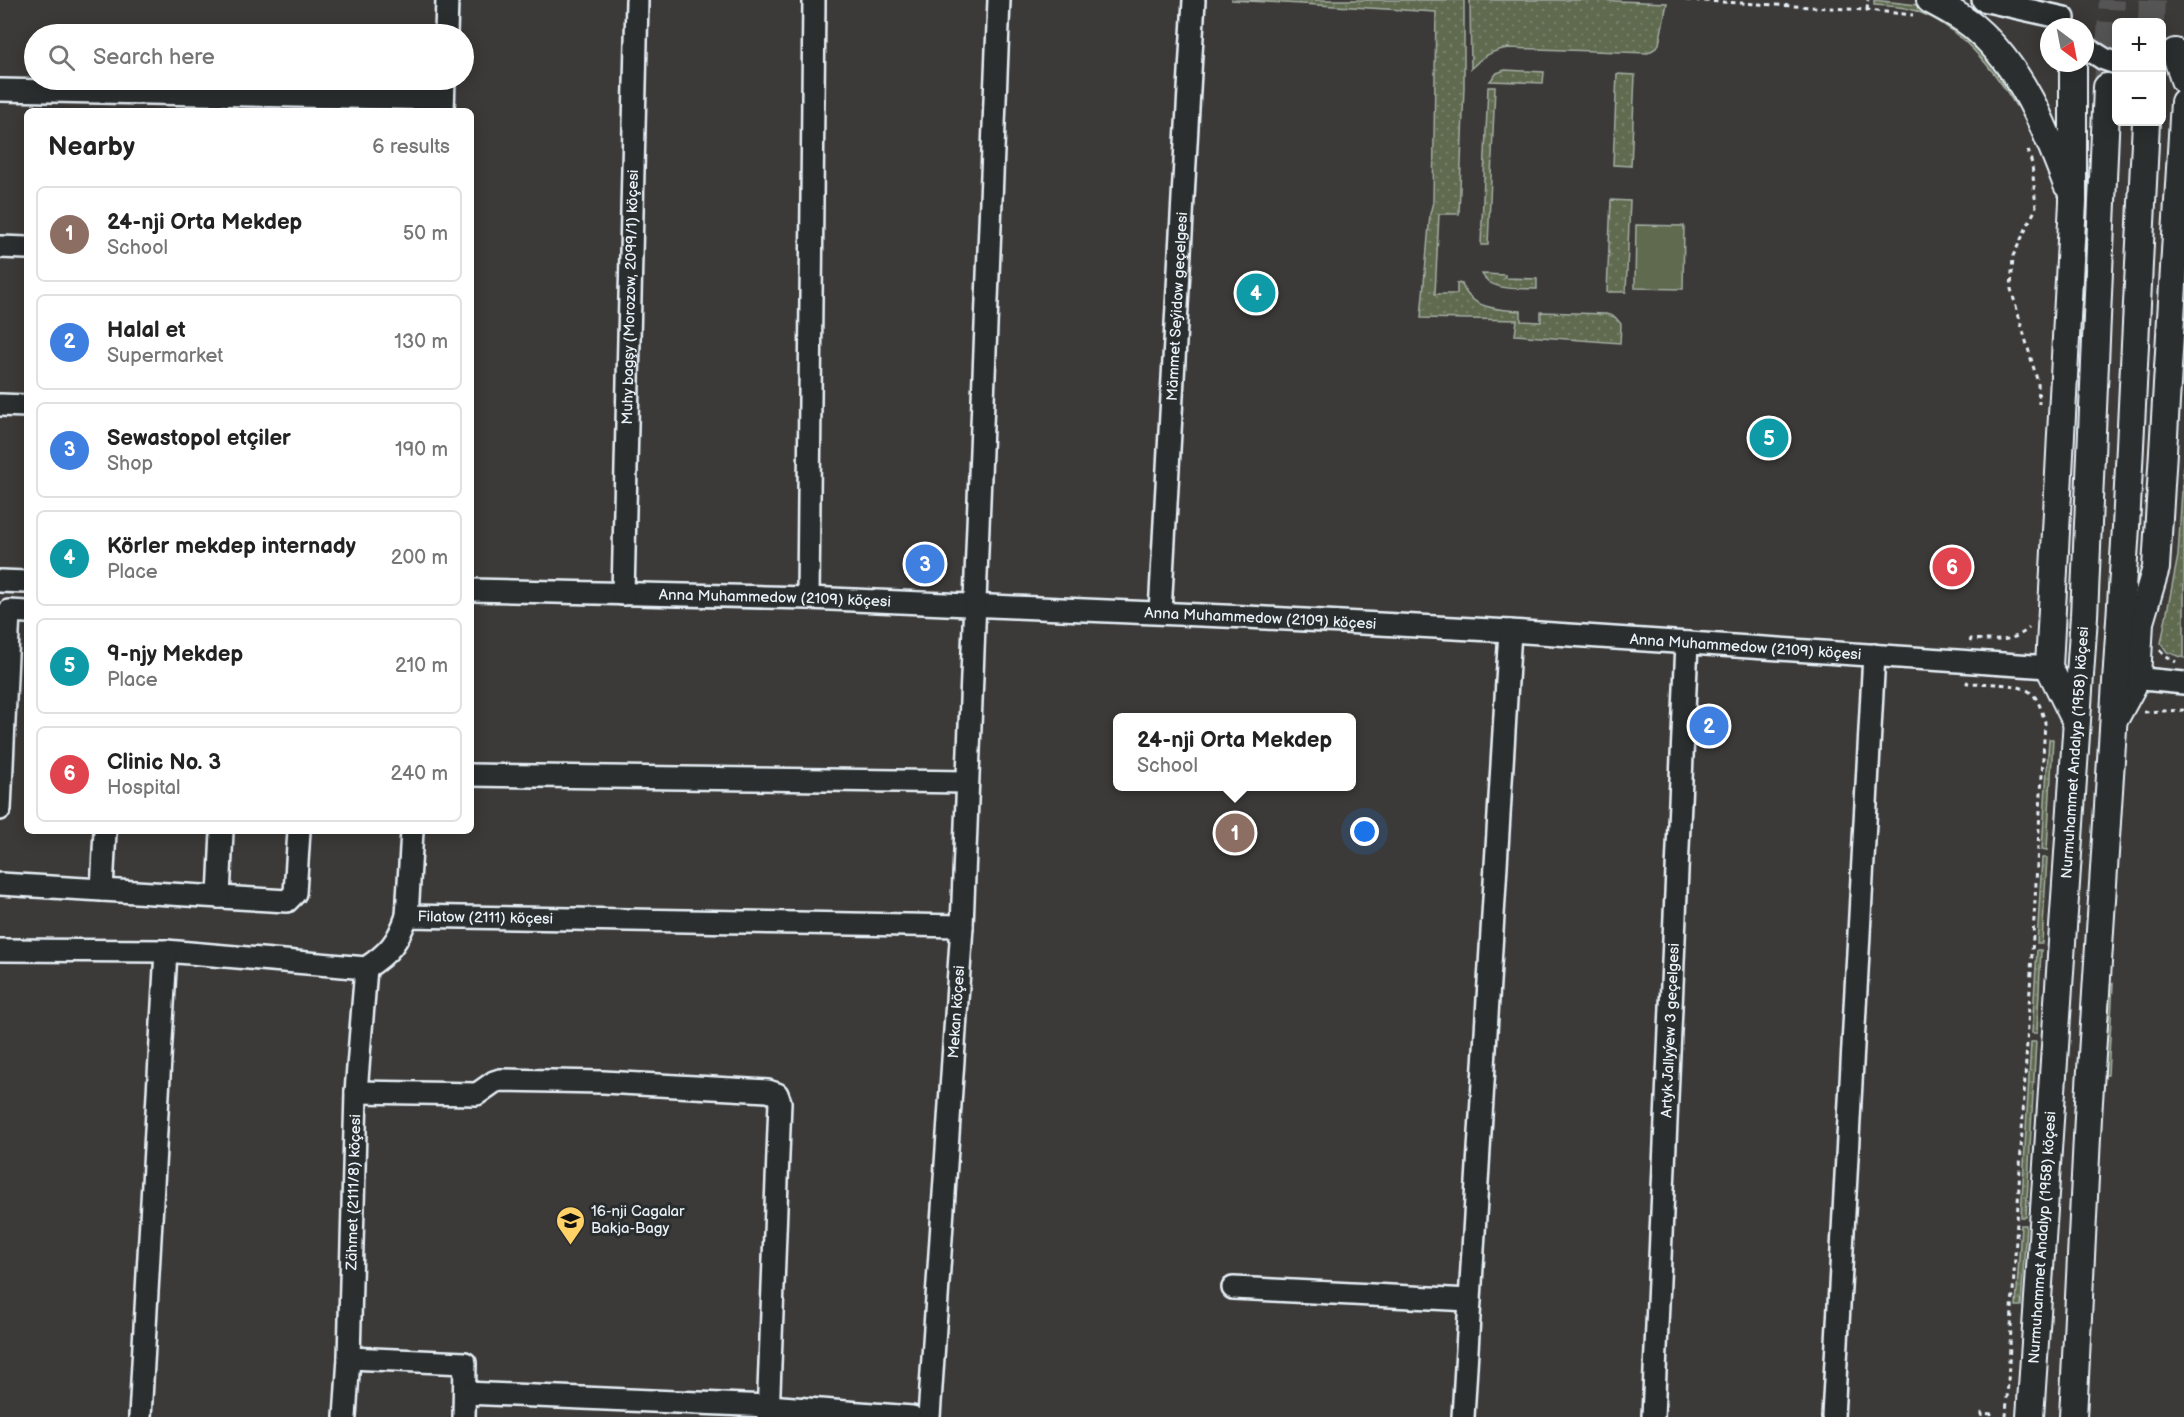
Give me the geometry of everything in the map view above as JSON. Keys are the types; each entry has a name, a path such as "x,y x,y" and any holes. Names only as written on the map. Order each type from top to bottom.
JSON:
{"main road":[{"path":"1927,9 1972,26 1987,39 2008,64 2044,125 2073,202"},
{"path":"2174,52 2184,80"},
{"path":"2073,72 2073,202 2049,667 2077,724"},
{"name":"Nurmuhammet Andalyp (1958) köçesi","path":"2030,1417 2084,616 2107,87"},
{"path":"2073,1417 2088,1117 2114,720 2156,568 2184,102"},
{"path":"2126,677 2146,126"},
{"path":"2054,572 2086,532"},
{"path":"2054,572 2084,616"}],"street":[{"path":"446,24 447,0"},
{"name":"Muhy bagşy (Morozow, 2099/1) köçesi","path":"623,594 637,0"},
{"path":"808,598 814,0"},
{"name":"Mekan köçesi","path":"929,1417 962,926 999,0"},
{"name":"Mämmet Seýidow geçelgesi","path":"1160,612 1194,0"},
{"path":"1983,0 2064,15"},
{"path":"2094,53 2112,62"},
{"path":"0,90 444,96"},
{"path":"0,247 24,248"},
{"path":"0,405 24,406"},
{"path":"0,581 24,582"},
{"name":"Anna Muhammedow (2109) köçesi","path":"474,590 808,598 1160,612 1510,631 2049,667"},
{"path":"0,809 9,611 24,612"},
{"path":"1463,1417 1510,631"},
{"name":"Artyk Jallyýew 3 geçelgesi","path":"1653,1417 1687,643"},
{"path":"1833,1417 1874,655"},
{"path":"2126,677 2184,683"},
{"path":"474,775 967,782"},
{"path":"102,890 105,834"},
{"path":"219,897 222,834"},
{"path":"0,884 287,901 295,893 298,834"},
{"path":"407,916 412,834"},
{"name":"Filatow (2111) köçesi","path":"366,968 385,955 400,936 407,916 962,926"},
{"path":"0,950 166,951 366,968"},
{"path":"140,1417 166,951"},
{"name":"Zähmet (2111/8) köçesi","path":"345,1417 349,1358 357,1092 366,968"},
{"path":"357,1092 477,1094 500,1080 638,1084 768,1091 777,1094 780,1102 768,1412"},
{"path":"1233,1288 1470,1300"},
{"path":"349,1358 465,1363 464,1417"},
{"path":"465,1393 659,1409 912,1417"}],"path":[{"path":"1686,0 1897,12 1927,9"},
{"path":"1867,10 1868,0"},
{"path":"2028,148 2032,164 2036,208 2013,256 2011,289 2038,383 2039,406"},
{"path":"1971,639 2006,641 2020,636 2029,628 2032,620"},
{"path":"1967,683 2018,686 2035,697 2045,722 2006,1417"},
{"path":"1982,1417 1982,1413 1990,1414 1990,1417"}],"green space":[{"path":"1231,0 1464,0 1464,87 1459,214 1439,214 1435,294 1457,294 1457,283 1462,284 1472,299 1479,303 1495,309 1521,311 1521,321 1541,322 1541,312 1606,314 1615,317 1621,324 1620,343 1515,335 1517,320 1421,318 1433,202 1436,12"},
{"path":"1470,0 1593,0 1667,3 1659,44 1648,53 1508,48 1488,55 1471,69"},
{"path":"1874,0 1917,5 1930,11 1965,35 1985,54 2021,103 2016,106 1986,63 1960,37 1946,27 1911,9 1874,5"},
{"path":"1505,70 1544,72 1543,83 1490,81 1497,73"},
{"path":"1617,74 1635,75 1631,166 1613,165"},
{"path":"1488,87 1495,87 1488,245 1481,245"},
{"path":"1611,200 1630,201 1626,292 1607,292"},
{"path":"1636,225 1684,226 1683,289 1635,288"},
{"path":"1482,274 1505,275 1505,278 1537,279 1537,289 1514,289 1499,286 1486,280"},
{"path":"2184,458 2184,658 2167,652 2161,643 2178,556"},
{"path":"2049,739 2053,739 2047,850 2042,849"},
{"path":"2042,858 2047,858 2042,943 2037,943"},
{"path":"2037,950 2041,950 2037,1033 2032,1033"},
{"path":"2108,983 2113,983 2108,1075 2103,1075"},
{"path":"2031,1042 2036,1042 2026,1217 2021,1217"},
{"path":"2021,1225 2026,1225 2021,1306 2016,1306"}],"tunnel":[{"path":"2107,87 2112,0"},
{"path":"2151,18 2152,0"}],"place":[{"name":"Körler mekdep internady","path":"1256,293"},
{"name":"9-njy Mekdep","path":"1769,438"},
{"name":"Sewastopol etçiler","path":"925,564"},
{"name":"Clinic No. 3","path":"1952,567"},
{"name":"Halal et","path":"1709,726"},
{"name":"24-nji Orta Mekdep","path":"1235,833"},
{"name":"16-nji Cagalar Bakja-Bagy","path":"570,1246"}]}
